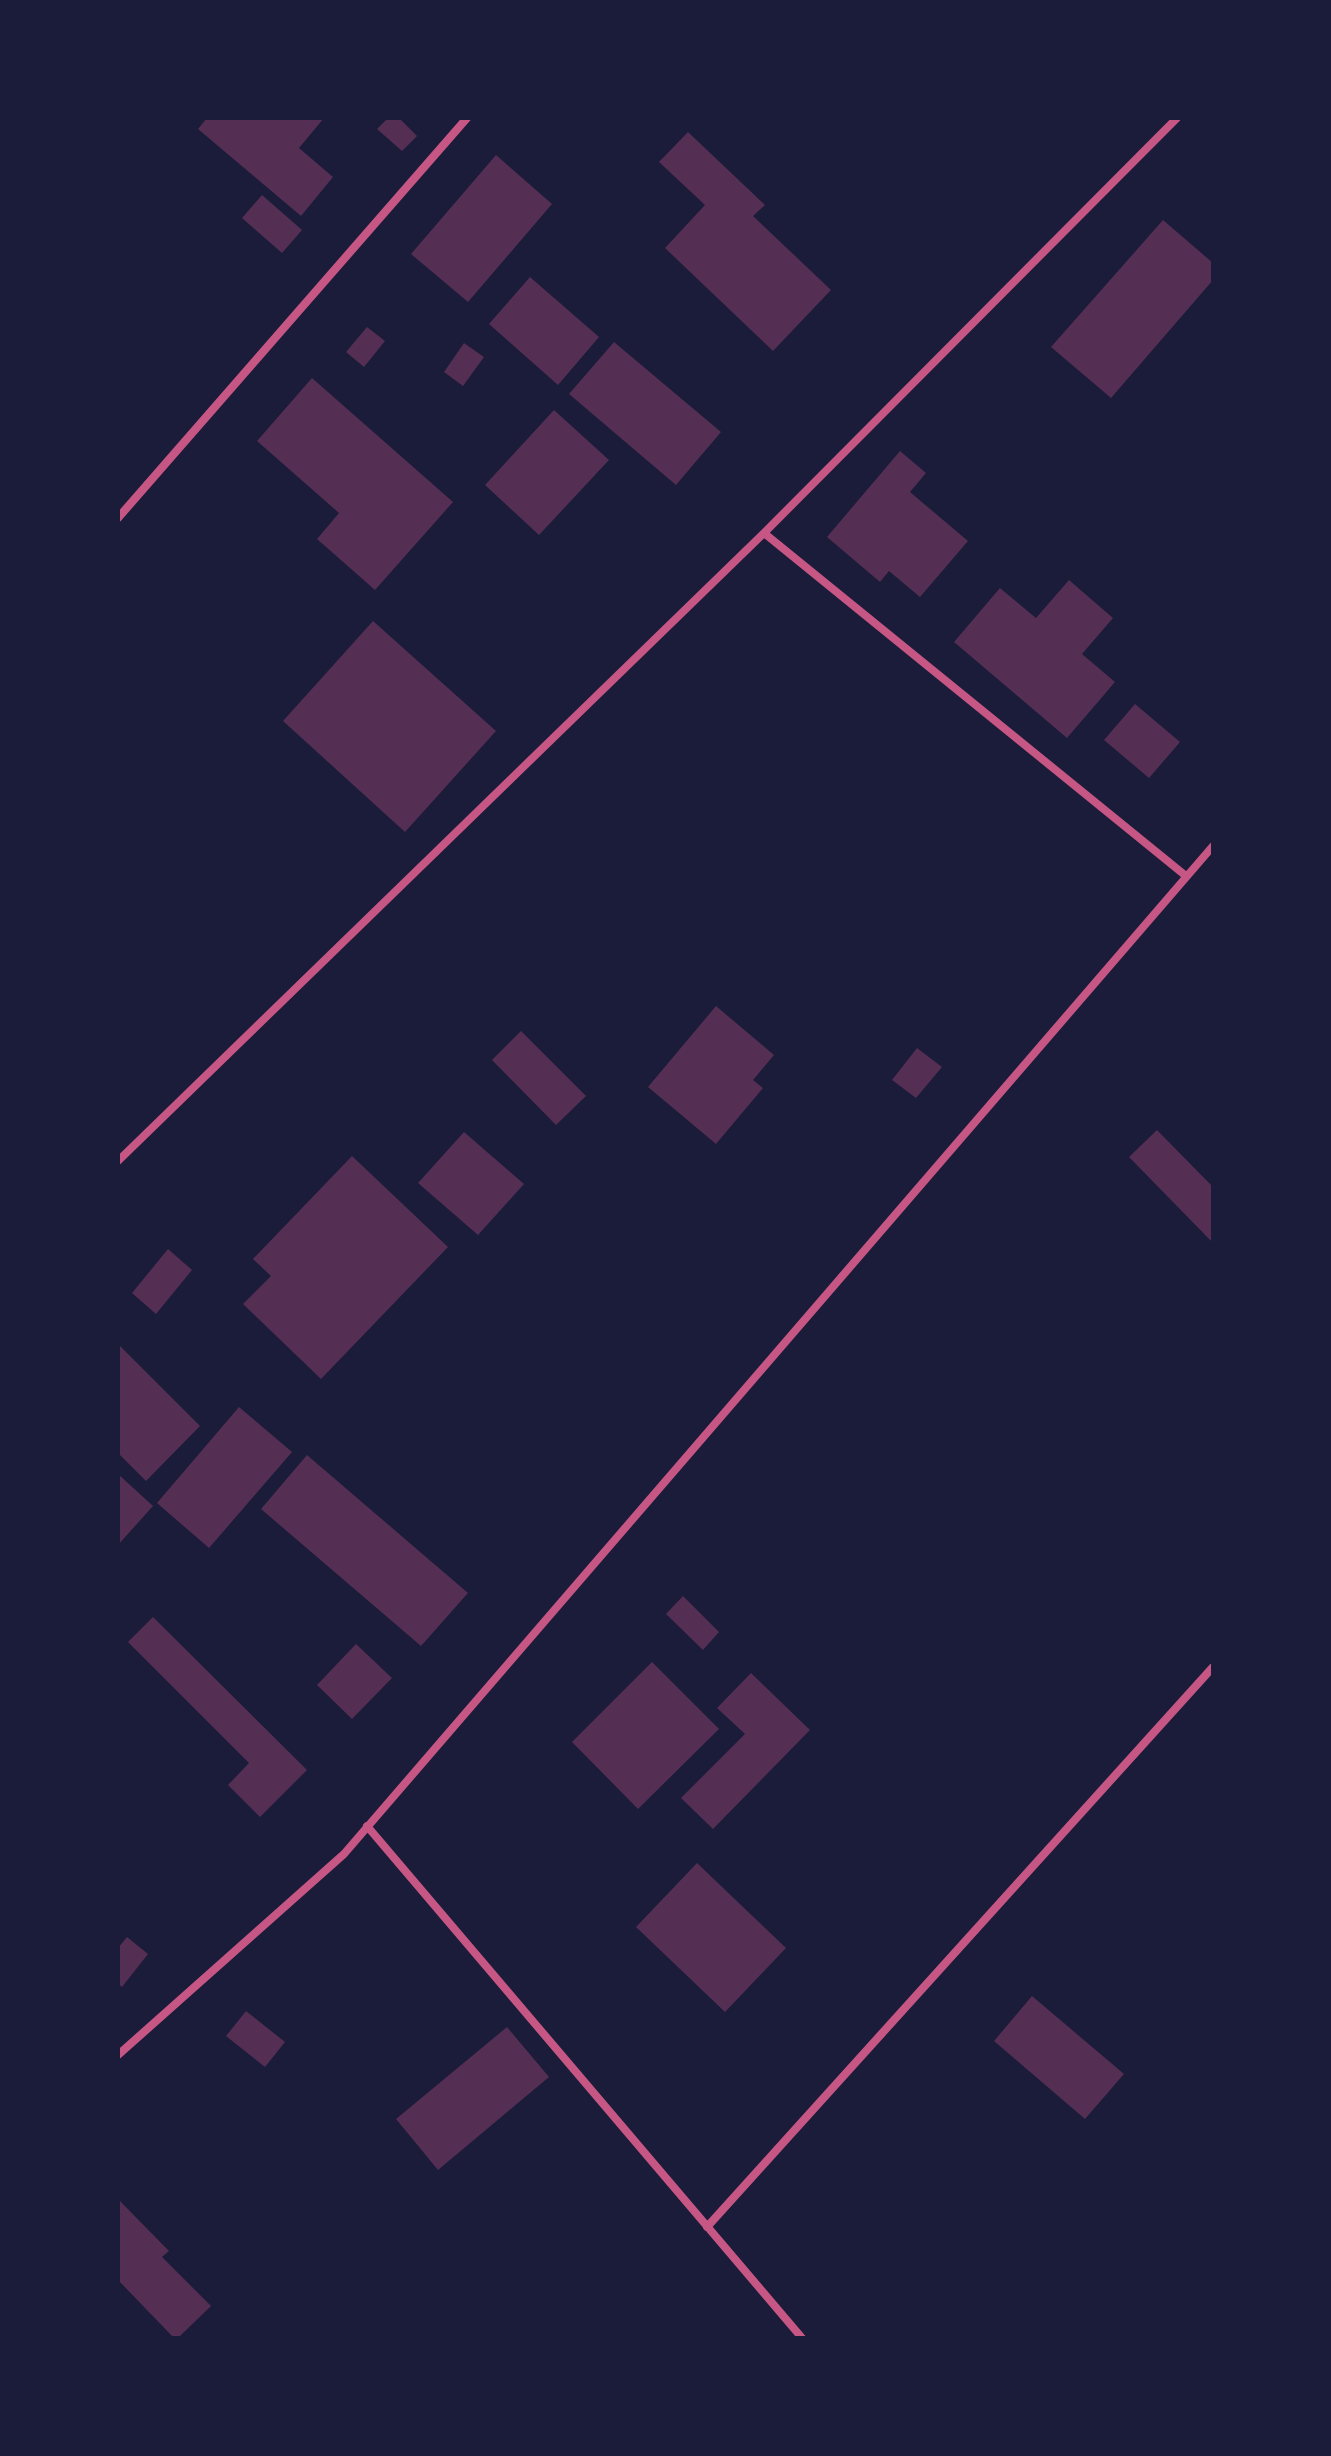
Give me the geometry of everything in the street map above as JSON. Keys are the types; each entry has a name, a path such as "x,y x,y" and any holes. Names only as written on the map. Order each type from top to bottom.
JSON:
{"street":[{"path":"118,518 467,118"},
{"path":"118,1161 764,533 1177,118"},
{"path":"764,533 1186,876"},
{"path":"118,2055 344,1854 1213,846"},
{"path":"707,2227 1213,1667"},
{"path":"367,1826 802,2338"}],"building":[{"path":"207,118 324,118 299,148 333,177 301,216 198,129"},
{"path":"388,118 399,118 417,136 402,151 377,129"},
{"path":"688,132 765,205 753,216 831,290 773,351 665,248 705,205 659,162"},
{"path":"496,155 552,204 468,302 411,254"},
{"path":"262,195 302,230 282,253 242,218"},
{"path":"1163,220 1213,263 1213,280 1111,398 1051,347"},
{"path":"530,277 599,337 558,385 489,324"},
{"path":"367,327 385,341 364,367 346,352"},
{"path":"614,342 721,432 676,485 569,394"},
{"path":"464,343 484,357 463,386 444,372"},
{"path":"312,378 453,502 375,590 317,539 339,513 257,441"},
{"path":"554,410 609,460 539,535 485,485"},
{"path":"900,451 926,473 910,492 968,541 920,597 889,571 880,582 827,537"},
{"path":"1069,580 1113,618 1082,654 1115,682 1067,738 954,642 1000,588 1036,618"},
{"path":"373,621 496,731 405,832 283,721"},
{"path":"1135,704 1180,742 1149,778 1104,740"},
{"path":"716,1006 774,1055 753,1080 763,1088 716,1144 648,1087"},
{"path":"521,1031 586,1096 556,1125 492,1060"},
{"path":"917,1048 942,1067 916,1098 892,1080"},
{"path":"1157,1130 1213,1187 1213,1243 1129,1157"},
{"path":"464,1132 524,1184 478,1235 418,1183"},
{"path":"352,1156 448,1247 321,1379 243,1304 271,1276 253,1259"},
{"path":"168,1249 192,1270 156,1314 132,1293"},
{"path":"118,1344 200,1426 146,1481 118,1453"},
{"path":"239,1407 292,1452 209,1548 157,1503"},
{"path":"307,1455 468,1593 421,1646 261,1509"},
{"path":"118,1474 153,1506 118,1545"},
{"path":"683,1596 719,1632 703,1650 666,1614"},
{"path":"153,1617 307,1770 260,1817 228,1785 249,1763 128,1642"},
{"path":"356,1644 392,1678 352,1719 317,1685"},
{"path":"652,1662 719,1729 638,1809 572,1742"},
{"path":"751,1673 810,1730 713,1829 681,1798 745,1734 717,1708"},
{"path":"697,1863 786,1948 725,2012 636,1927"},
{"path":"127,1937 148,1954 122,1987 118,1984 118,1948"},
{"path":"1032,1996 1124,2074 1085,2119 994,2041"},
{"path":"246,2011 285,2042 265,2067 226,2036"},
{"path":"507,2027 549,2077 438,2170 396,2119"},
{"path":"118,2199 169,2251 162,2257 211,2306 178,2338 174,2338 118,2280"}]}
